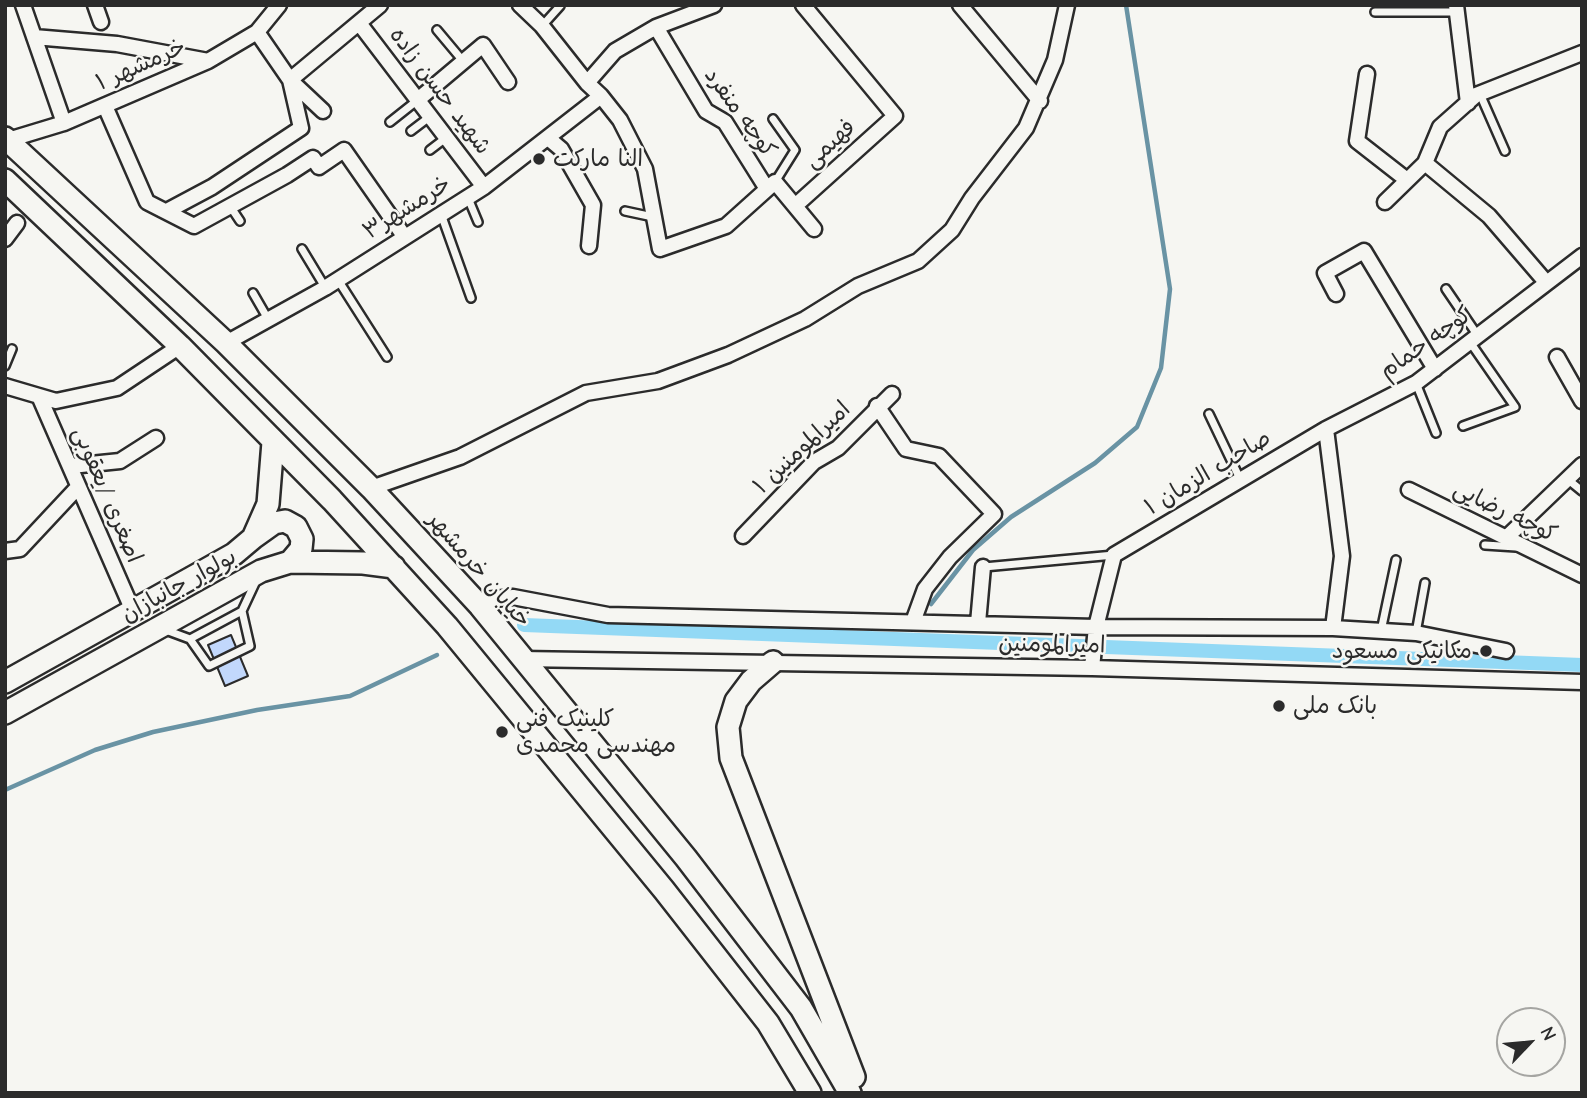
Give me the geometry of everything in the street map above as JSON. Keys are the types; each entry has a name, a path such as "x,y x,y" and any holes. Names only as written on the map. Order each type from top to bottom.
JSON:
{"main road":[{"name":"خیابان خرمشهر","path":"7,139 226,343 371,488 480,606 686,858 801,1008 850,1093"},
{"path":"5,180 180,345 394,567 470,654 664,890 768,1023 810,1093"},
{"name":"بولوار جانبازان","path":"5,682 234,554 253,538 268,504 273,442"},
{"path":"253,538 274,523 285,521 296,527 302,539 301,549 289,562"},
{"name":"بولوار جانبازان","path":"5,713 261,571 289,562 363,563 394,567"},
{"path":"773,662 751,681 736,701 728,727 731,758 858,1093"}],"street":[{"path":"23,5 64,123"},
{"path":"95,5 101,22"},
{"path":"290,80 380,5"},
{"path":"520,5 542,26 620,120 645,169 660,249 726,226 771,185"},
{"path":"587,83 615,51 656,27 714,5"},
{"name":"فهیمی","path":"795,206 895,116 803,5"},
{"path":"960,5 1040,102"},
{"path":"371,488 460,457 586,393 659,381 729,355 806,319 858,286 918,261 952,230 972,198 1026,128 1040,102 1055,60 1067,5"},
{"name":"خرمشهر ۱","path":"7,139 64,123 208,61 257,32 278,6"},
{"path":"1456,9 1468,103"},
{"name":"شهید حسن زاده","path":"359,23 485,187"},
{"name":"کوچه منفرد","path":"656,27 706,111 725,122 771,185 795,206 814,229"},
{"path":"257,32 290,80 323,111"},
{"path":"34,37 117,44 208,61"},
{"path":"419,98 483,45 509,82"},
{"path":"1385,202 1425,163 1440,127 1480,93 1581,56"},
{"path":"1367,74 1357,141 1407,180"},
{"path":"167,211 212,187 301,128 290,80"},
{"name":"خرمشهر۳","path":"226,343 331,284 485,187 601,96"},
{"path":"105,106 147,202 194,226 313,158 319,167 344,150 404,236"},
{"path":"548,138 561,149 593,205 589,246"},
{"path":"1425,163 1489,216 1545,281 1582,256"},
{"path":"5,239 17,223"},
{"path":"1336,294 1325,273 1364,251 1435,369"},
{"name":"کوچه حمام","path":"1326,429 1416,383 1545,281"},
{"path":"5,386 56,401 117,388 180,345"},
{"path":"1557,357 1582,401"},
{"name":"امیرالمومنین ۱","path":"743,536 814,462 838,448 877,406 892,394"},
{"name":"اصغری /یعقوبی","path":"39,397 133,611"},
{"path":"877,406 906,449 939,456 995,514 950,557 925,589 914,622"},
{"path":"1326,429 1342,555 1333,628"},
{"name":"صاحب الزمان ۱","path":"1114,555 1326,429"},
{"path":"71,466 120,461 156,438"},
{"path":"1507,537 1582,465"},
{"path":"5,551 20,549 78,486"},
{"name":"کوچه رضایی","path":"1409,490 1582,575"},
{"path":"1092,668 1096,627 1114,555"},
{"path":"978,623 983,568"},
{"path":"480,606 485,600 513,597 608,615 1096,627 1333,628 1416,633 1506,650"},
{"name":"امیرالمومنین","path":"521,659 1092,668 1582,682"}],"lane":[{"path":"542,26 560,6"},
{"path":"1375,12 1456,9"},
{"path":"437,30 463,61"},
{"path":"1480,93 1505,151"},
{"path":"390,122 419,98"},
{"path":"411,131 432,115"},
{"path":"771,185 795,150 773,119"},
{"path":"430,150 448,137"},
{"path":"468,197 478,222"},
{"path":"230,206 240,221"},
{"path":"625,211 653,216"},
{"path":"440,214 471,298"},
{"path":"302,249 387,357"},
{"path":"1446,289 1515,407 1464,426"},
{"path":"253,293 268,319"},
{"path":"5,366 12,349"},
{"path":"1416,383 1436,433"},
{"path":"1209,414 1241,481"},
{"path":"1566,478 1582,491"},
{"path":"1485,545 1525,547"},
{"path":"983,568 1114,555"},
{"path":"1381,631 1396,560"},
{"path":"190,639 242,611 261,571"},
{"path":"1416,633 1425,583"},
{"path":"159,628 190,639 209,666 250,646 242,611"}],"building":[{"path":"231,635 248,676 225,686 208,645"}],"waterway":[{"path":"931,604 973,550 1011,517 1095,463 1137,427 1161,368 1170,289 1126,5"},
{"path":"524,625 1582,665"},
{"path":"5,790 95,750 153,732 257,710 350,696 437,655"}],"place":[{"name":"النا مارکت","path":"539,159"},
{"name":"مکانیکی مسعود","path":"1486,651"},
{"name":"بانک ملی","path":"1279,706"},
{"name":"کلینیک فنی مهندسی محمدی","path":"502,732"}]}
